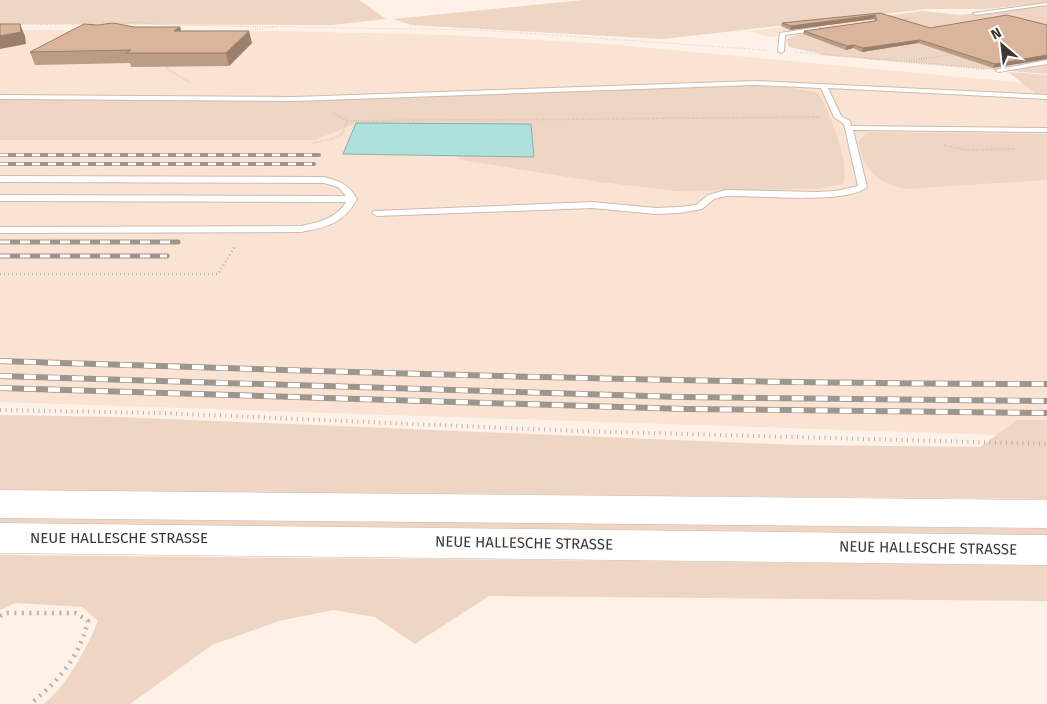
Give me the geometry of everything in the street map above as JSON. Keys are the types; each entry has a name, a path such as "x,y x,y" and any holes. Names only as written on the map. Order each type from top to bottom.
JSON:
{"main road":[{"path":"0,504 1047,514"},
{"name":"NEUE HALLESCHE STRASSE","path":"0,538 1047,550"}],"lane":[{"path":"976,13 1047,4"},
{"path":"780,51 782,34 827,28"},
{"path":"998,70 1047,62"},
{"path":"0,97 295,99 769,83 1047,97"},
{"path":"377,213 592,205 656,211 699,207 711,197 726,193 825,194 848,192 862,187 847,124 838,117 824,87"},
{"path":"848,128 1047,130"},
{"path":"0,179 324,180 337,183 347,189 352,199"},
{"path":"0,198 352,199"},
{"path":"0,230 245,231 301,229 322,225 338,219 347,209 352,199"}],"path":[{"path":"898,20 917,17"},
{"path":"108,25 140,22 161,25 480,30 780,51 998,70"},
{"path":"0,24 90,25"},
{"path":"240,32 262,30 276,26"},
{"path":"904,62 954,54"},
{"path":"169,60 165,67 167,70 191,83"},
{"path":"295,99 331,111 347,120 838,117"},
{"path":"313,143 331,139 342,134 347,120"},
{"path":"0,274 218,274 245,231"},
{"path":"0,410 160,413 577,431 1047,444"},
{"path":"0,616 16,613 76,613 88,620 86,635 75,655 45,693 30,704"}],"shaded area":[{"path":"0,0 359,0 386,19 331,25 0,24"},
{"path":"584,0 1047,0 1047,3 986,9 927,9 663,39 411,25 393,19"},
{"path":"1047,4 1047,74 819,55 822,54 789,47 786,39 799,34 879,22 866,18 924,11 960,15"},
{"path":"863,17 878,22 769,37 750,31"},
{"path":"0,30 280,31 449,35 608,44 1047,85 1047,420 1017,420 997,435 0,402"},
{"path":"1008,72 1047,75 1047,102 1012,75"},
{"path":"780,85 819,93 842,151 845,175 843,184 815,189 676,191 599,182 461,160 457,156 534,157 356,123 315,140 0,140 0,99 325,100"},
{"path":"872,132 1047,134 1047,180 906,189 880,179 864,161 858,142 864,135"},
{"path":"0,415 119,417 797,445 980,447 1017,420 1047,420 1047,499 0,491"},
{"path":"0,516 1047,527 1047,536 0,525"},
{"path":"0,555 1047,565 1047,601 489,596 415,644 375,617 333,610 279,621 212,645 130,704 43,704 52,697 68,678 98,621 82,607 16,603 0,610"}],"water":[{"path":"356,123 531,124 534,157 343,154"}],"building":[{"path":"880,13 930,28 1007,15 1047,25 1047,55 995,64 920,40 863,48 854,45 847,46 804,31 875,21 877,20 875,15 791,26 782,23"},
{"path":"113,23 134,27 180,27 174,31 249,31 226,53 126,53 131,50 30,52 84,24"},
{"path":"0,24 20,24 21,32 0,36"}],"railway":[{"path":"0,155 319,155"},
{"path":"0,164 314,164"},
{"path":"0,242 178,242"},
{"path":"0,256 167,256"},
{"path":"0,361 654,380 1047,384"},
{"path":"0,376 680,397 1047,401"},
{"path":"0,388 685,409 1047,413"}]}
